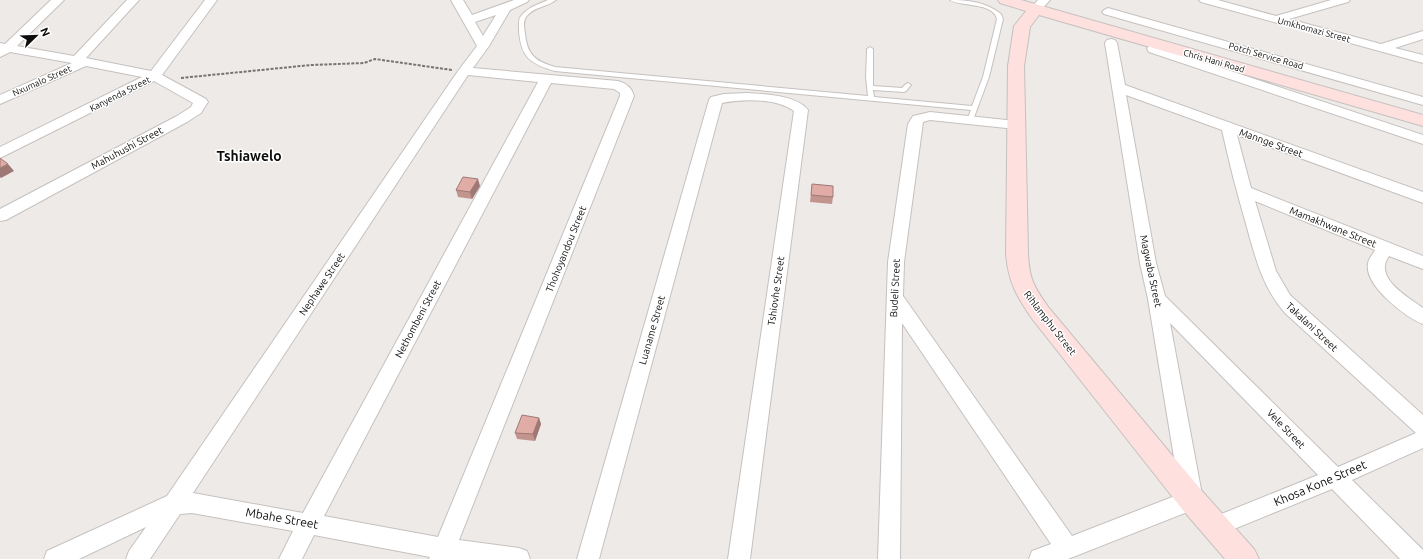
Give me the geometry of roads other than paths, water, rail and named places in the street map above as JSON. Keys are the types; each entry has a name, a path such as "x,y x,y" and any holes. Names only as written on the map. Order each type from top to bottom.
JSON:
{"main road":[{"name":"Chris Hani Road","path":"1005,0 1039,3 1082,14 1423,111"},
{"name":"Chris Hani Road","path":"1039,3 1423,122"},
{"name":"Rihlamphu Street","path":"1039,3 1022,26 1016,66 1017,266 1019,280 1023,289 1041,314 1192,500 1217,526 1244,559"},
{"path":"1068,4 1082,14"}],"street":[{"path":"2,49 58,0"},
{"name":"Nxumalo Street","path":"0,100 81,61 133,0"},
{"name":"Kanyenda Street","path":"0,153 137,86 158,78 211,0"},
{"path":"457,0 483,46"},
{"path":"469,20 506,8 523,0"},
{"name":"Umkhomazi Street","path":"1205,0 1423,59"},
{"path":"1276,19 1344,0"},
{"name":"Nephawe Street","path":"137,559 464,71 483,46 506,8"},
{"name":"Potch Service Road","path":"1108,12 1423,101"},
{"path":"1380,48 1423,35"},
{"name":"Magwaba Street","path":"1111,43 1148,263 1157,299 1192,500"},
{"name":"Chris Hani Road","path":"1153,48 1423,140"},
{"path":"2,49 81,61 158,78"},
{"name":"Thohoyandou Street","path":"442,554 627,99 626,90 618,85 464,71"},
{"name":"Mahuhushi Street","path":"0,216 182,119 200,106 201,102 199,100 158,78"},
{"name":"Nethombeni Street","path":"290,559 546,79"},
{"name":"Mannge Street","path":"1118,87 1423,198"},
{"name":"Tshiovhe Street","path":"716,100 738,96 783,101 796,105 801,110 739,559"},
{"name":"Luaname Street","path":"588,559 716,100"},
{"name":"Budeli Street","path":"889,559 896,262 915,124 918,120 930,116 973,114 1016,125"},
{"name":"Takalani Street","path":"1228,127 1244,191 1266,267 1274,286 1284,302 1423,427"},
{"name":"Mamakhwane Street","path":"1244,191 1423,263"},
{"path":"1386,248 1376,263 1377,276 1385,287 1423,317"},
{"path":"894,297 1067,548"},
{"name":"Vele Street","path":"1157,299 1416,559"},
{"name":"Khosa Kone Street","path":"1217,526 1335,478 1423,439"},
{"path":"1040,559 1192,500"},
{"name":"Mbahe Street","path":"56,559 159,510 174,504 192,503 310,523 442,554 519,559"}],"lane":[{"path":"553,0 530,11 523,17 521,22 524,46 527,54 531,59 545,67 573,72 871,99 973,114 986,77 1000,19 999,15 995,11 984,6 953,0"},
{"path":"870,49 871,99"},
{"path":"870,88 904,90 908,86"}],"district":[{"name":"Tshiawelo","path":"249,156"}]}
